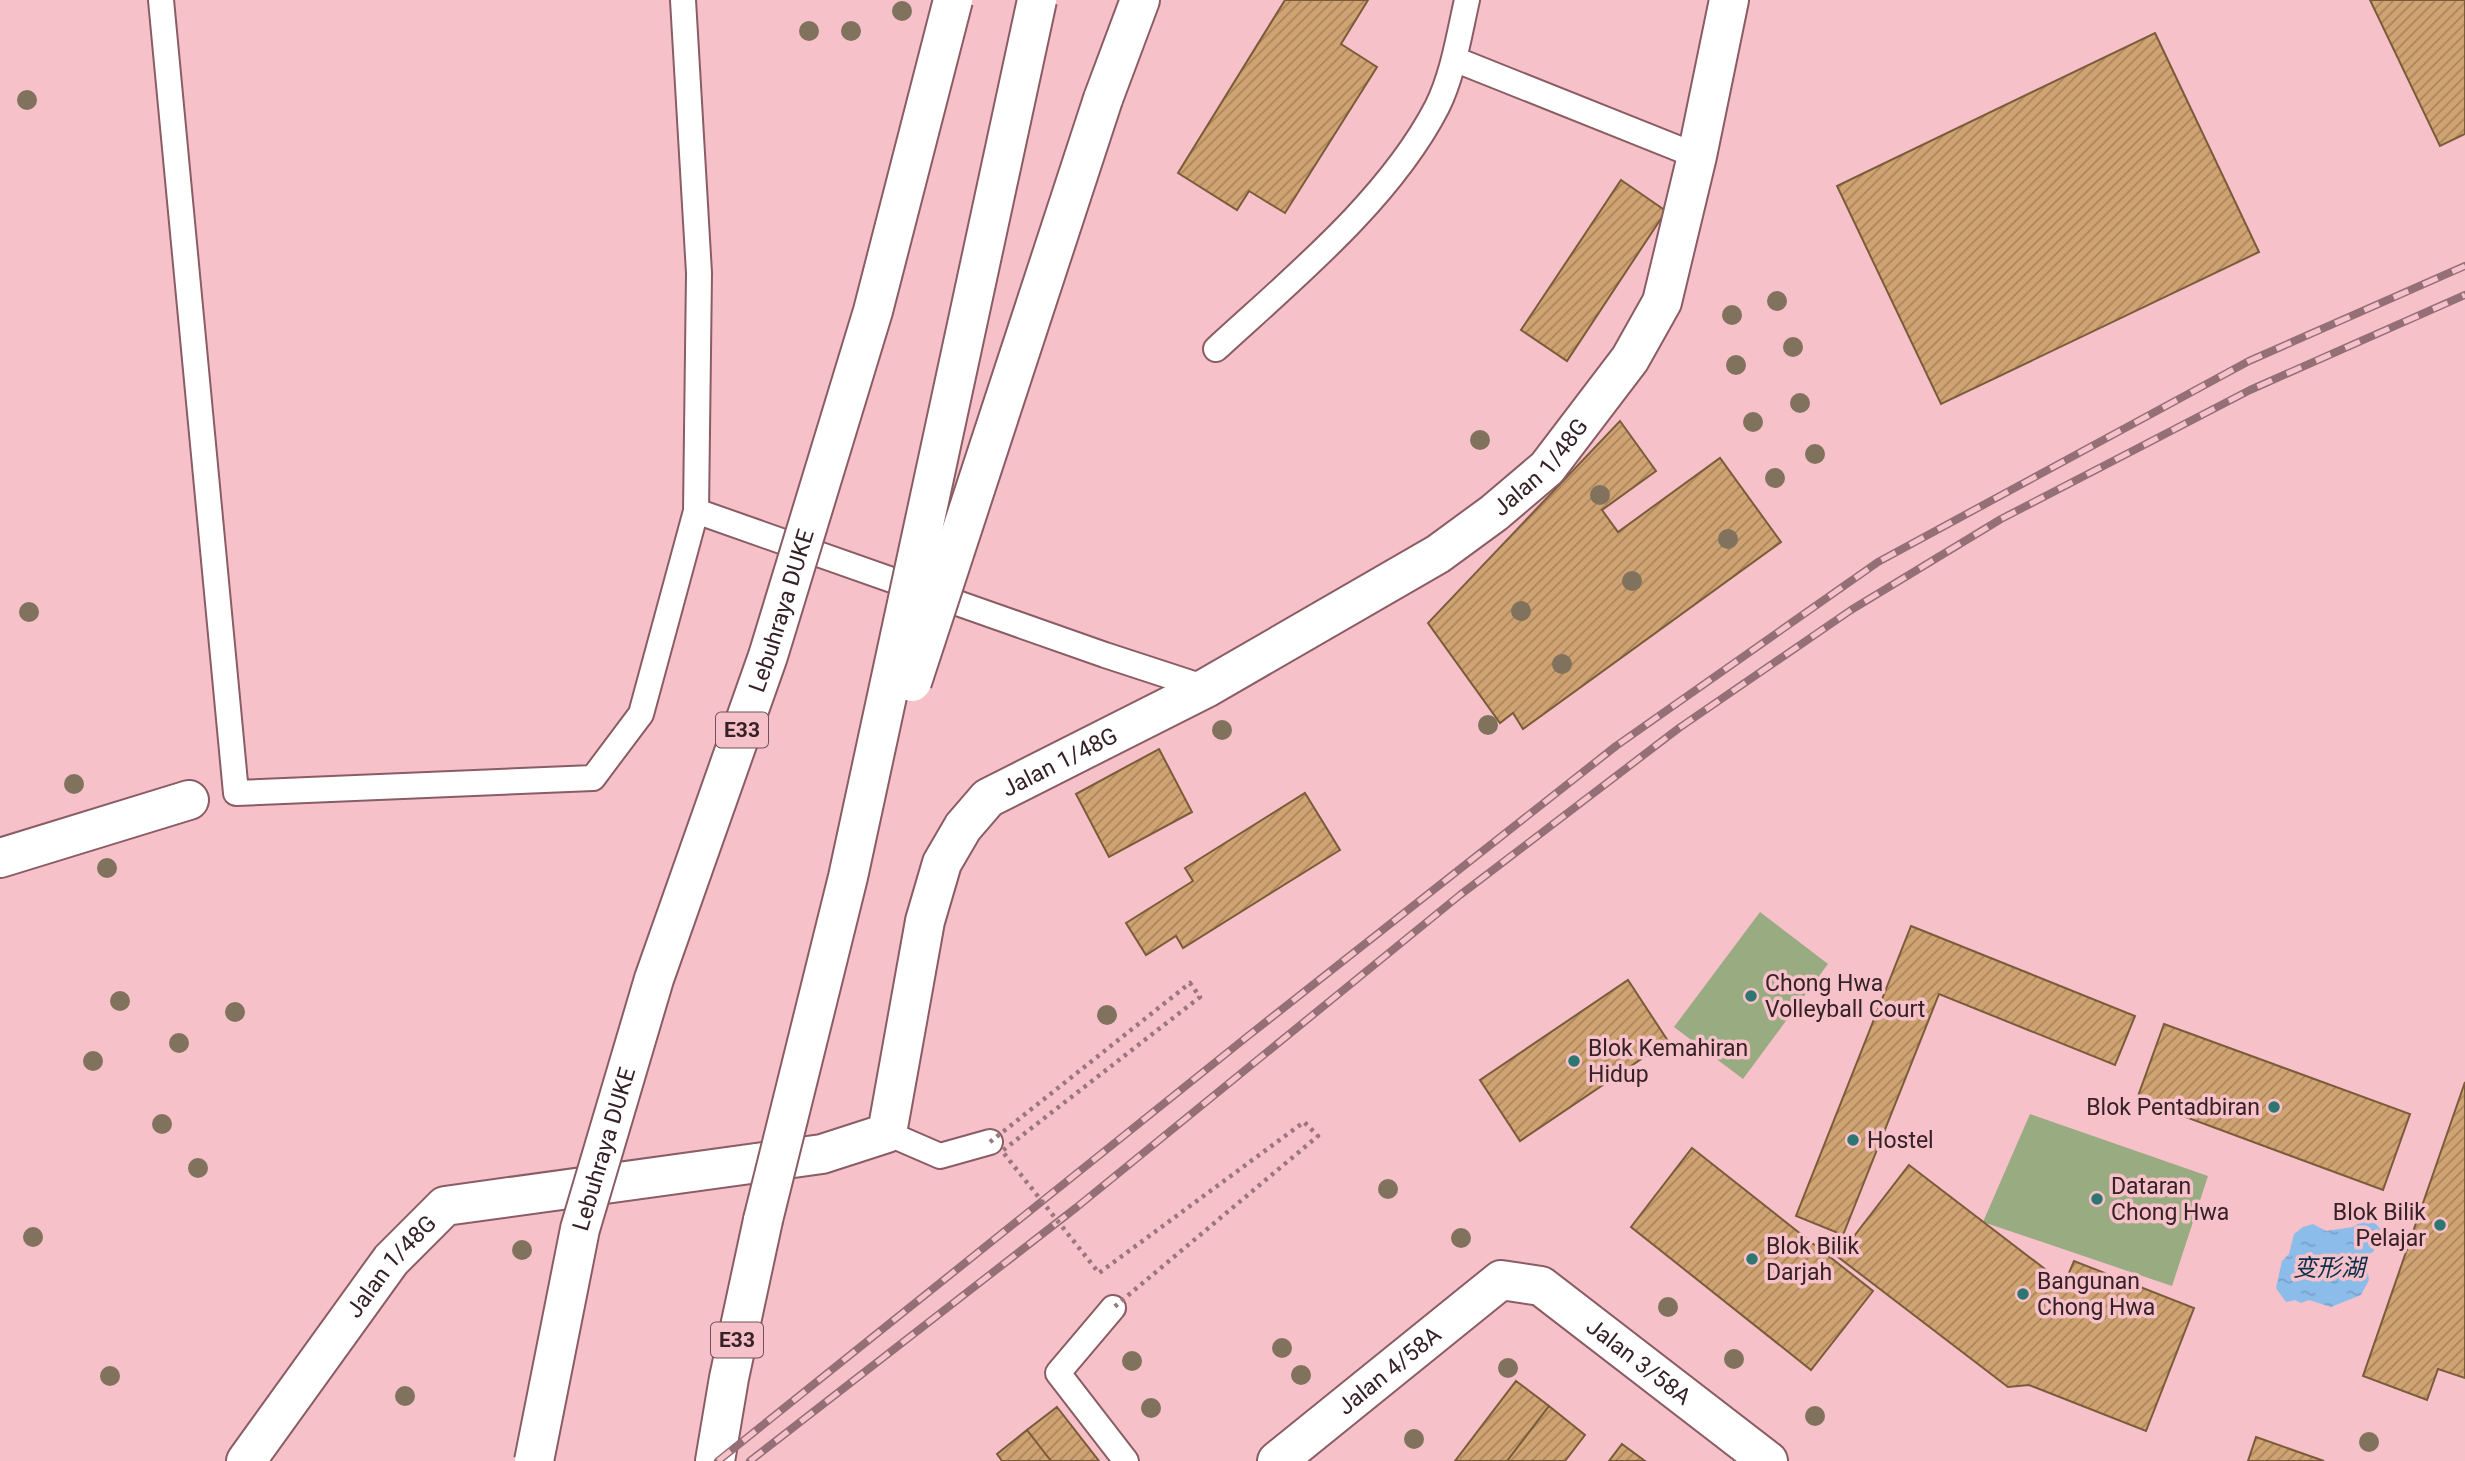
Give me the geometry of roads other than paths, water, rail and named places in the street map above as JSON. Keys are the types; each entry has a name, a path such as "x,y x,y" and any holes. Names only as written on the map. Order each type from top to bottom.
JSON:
{"main road":[{"name":"Lebuhraya DUKE","path":"534,1461 580,1229 654,979 768,656 873,311 953,0"},
{"name":"E33","path":"715,1461 729,1378 763,1220 848,877 1037,0"},
{"path":"848,877 1099,112 1140,0"},
{"name":"Jalan 1/48G","path":"246,1461 391,1260 445,1206 822,1154 887,1133 925,921 942,863 963,827 988,798 1206,688 1438,554 1494,513 1547,468 1630,359 1662,302 1697,156 1729,0"},
{"path":"0,858 189,800"},
{"name":"Jalan 4/58A","path":"1277,1461 1501,1280"},
{"name":"Jalan 3/58A","path":"1501,1280 1541,1286 1768,1461"}],"lane":[{"path":"161,0 236,793 593,778 642,714 696,511 699,273 683,0"},
{"path":"1216,349 1297,275 1382,190 1437,106 1454,59 1468,0"},
{"path":"1454,59 1697,156"},
{"path":"696,511 1105,656 1206,688"},
{"path":"887,1133 940,1156 990,1142"},
{"path":"1114,1308 1058,1373 1126,1461"}],"water":[{"name":"变形湖","path":"2362,1221 2375,1223 2382,1231 2373,1252 2365,1256 2369,1280 2361,1295 2331,1307 2309,1300 2301,1303 2295,1300 2286,1302 2276,1288 2282,1261 2289,1254 2294,1234 2313,1224 2326,1231 2353,1227"}],"railway":[{"path":"718,1461 1248,1036 1616,746 1878,562 2249,361 2465,266"},
{"path":"750,1461 1077,1207 1460,895 1679,728 1851,610 2001,519 2250,390 2465,295"}],"place":[{"name":"Chong Hwa Volleyball Court","path":"1751,996"},
{"name":"Blok Kemahiran Hidup","path":"1574,1061"},
{"name":"Blok Pentadbiran","path":"2274,1107"},
{"name":"Hostel","path":"1853,1140"},
{"name":"Dataran Chong Hwa","path":"2097,1199"},
{"name":"Blok Bilik Pelajar","path":"2440,1225"},
{"name":"Blok Bilik Darjah","path":"1752,1259"},
{"name":"Bangunan Chong Hwa","path":"2023,1294"}]}
